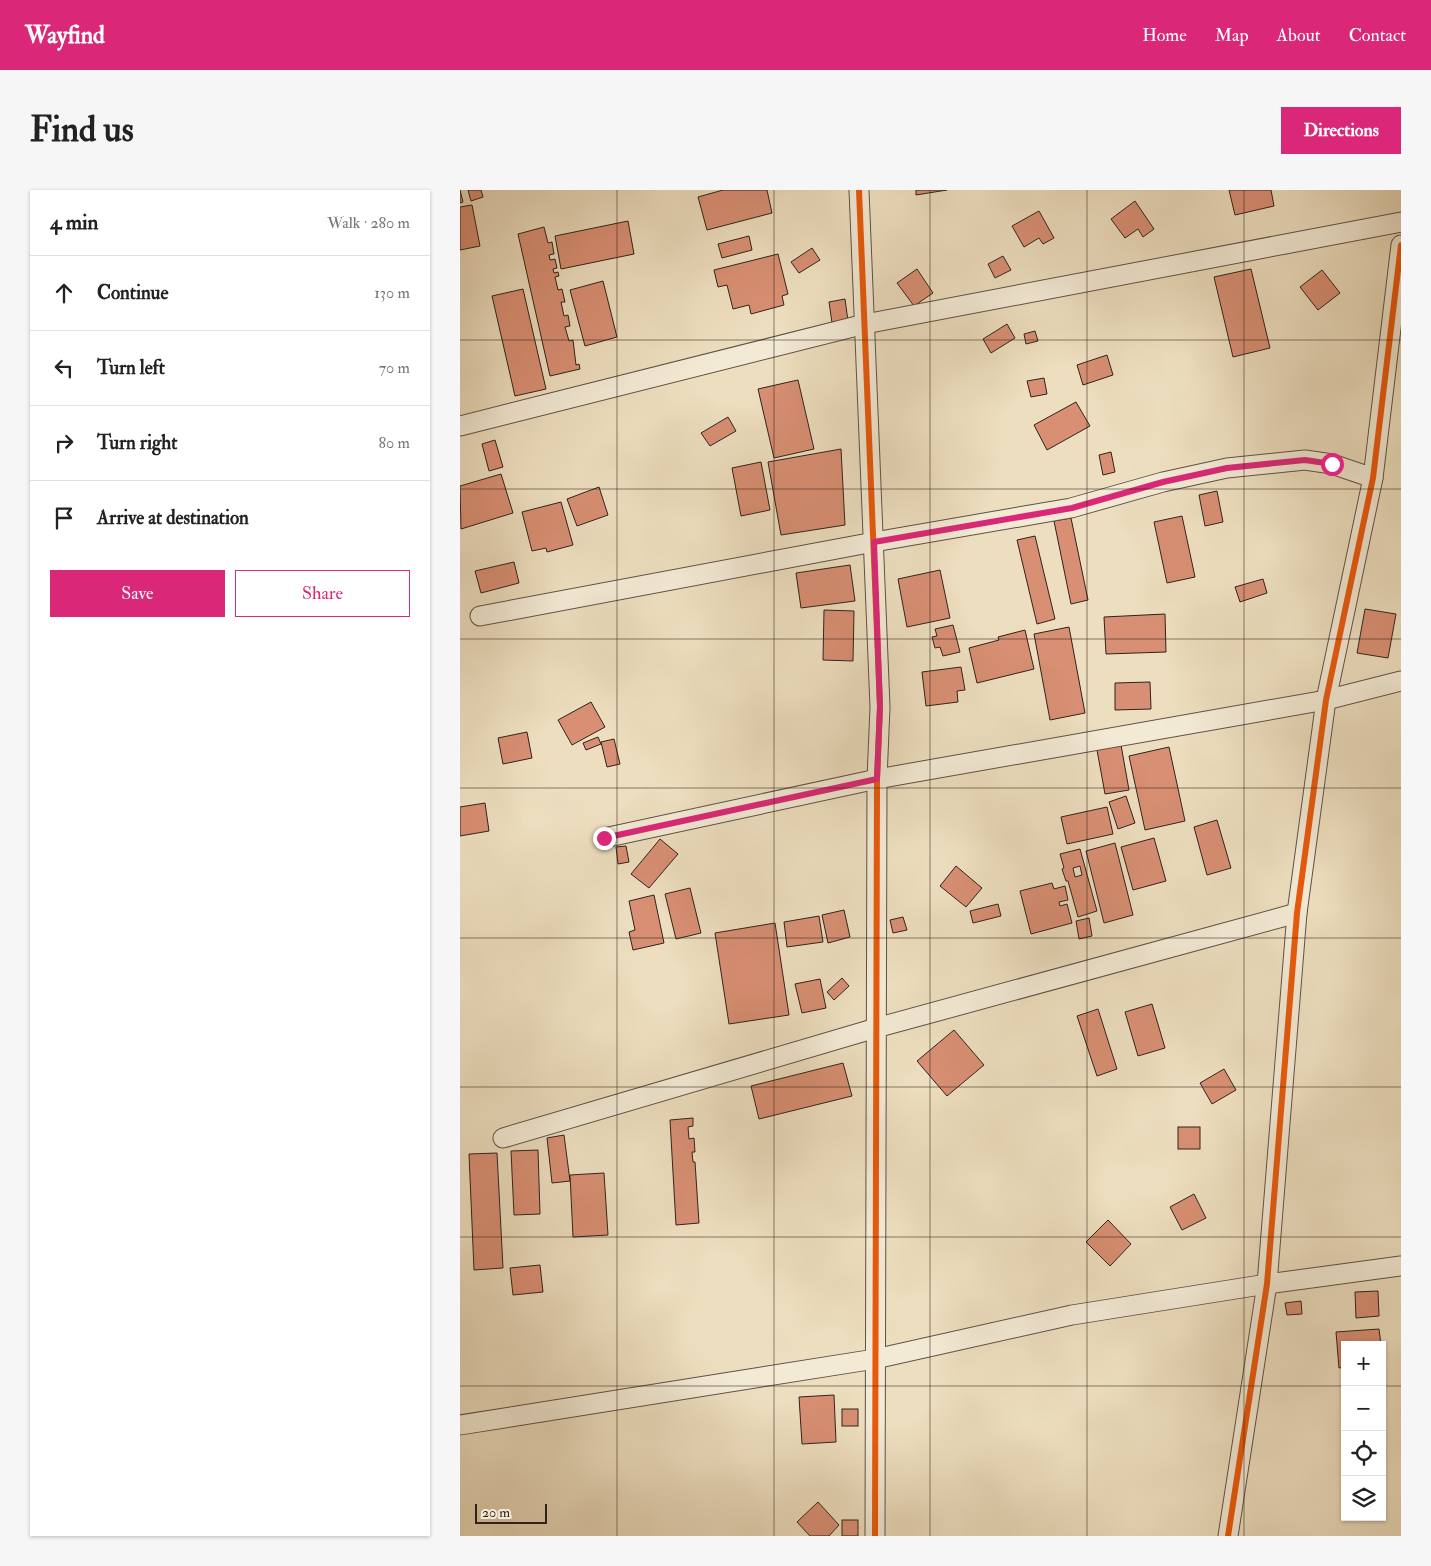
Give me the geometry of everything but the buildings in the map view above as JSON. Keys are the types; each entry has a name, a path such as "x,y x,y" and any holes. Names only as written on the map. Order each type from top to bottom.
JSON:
{"street":[{"path":"859,190 880,706 877,779 876,1536"},
{"path":"460,426 865,324 1401,222"},
{"path":"1228,1536 1267,1284 1297,913 1326,700 1373,478 1401,245"},
{"path":"480,616 874,542 1072,508 1163,482 1227,468 1305,460 1332,464 1373,478"},
{"path":"604,838 877,779 1326,700 1401,681"},
{"path":"503,1138 876,1028 1297,913"},
{"path":"460,1425 875,1359 1072,1315 1267,1284 1401,1266"}],"cycle path":[{"path":"859,190 880,707 877,779 875,1536"},
{"path":"1228,1536 1267,1284 1297,913 1326,700 1373,478 1401,245"}],"route":[{"path":"604,838 877,779 880,706 874,542 1072,508 1163,482 1227,468 1305,460 1332,464"}]}
